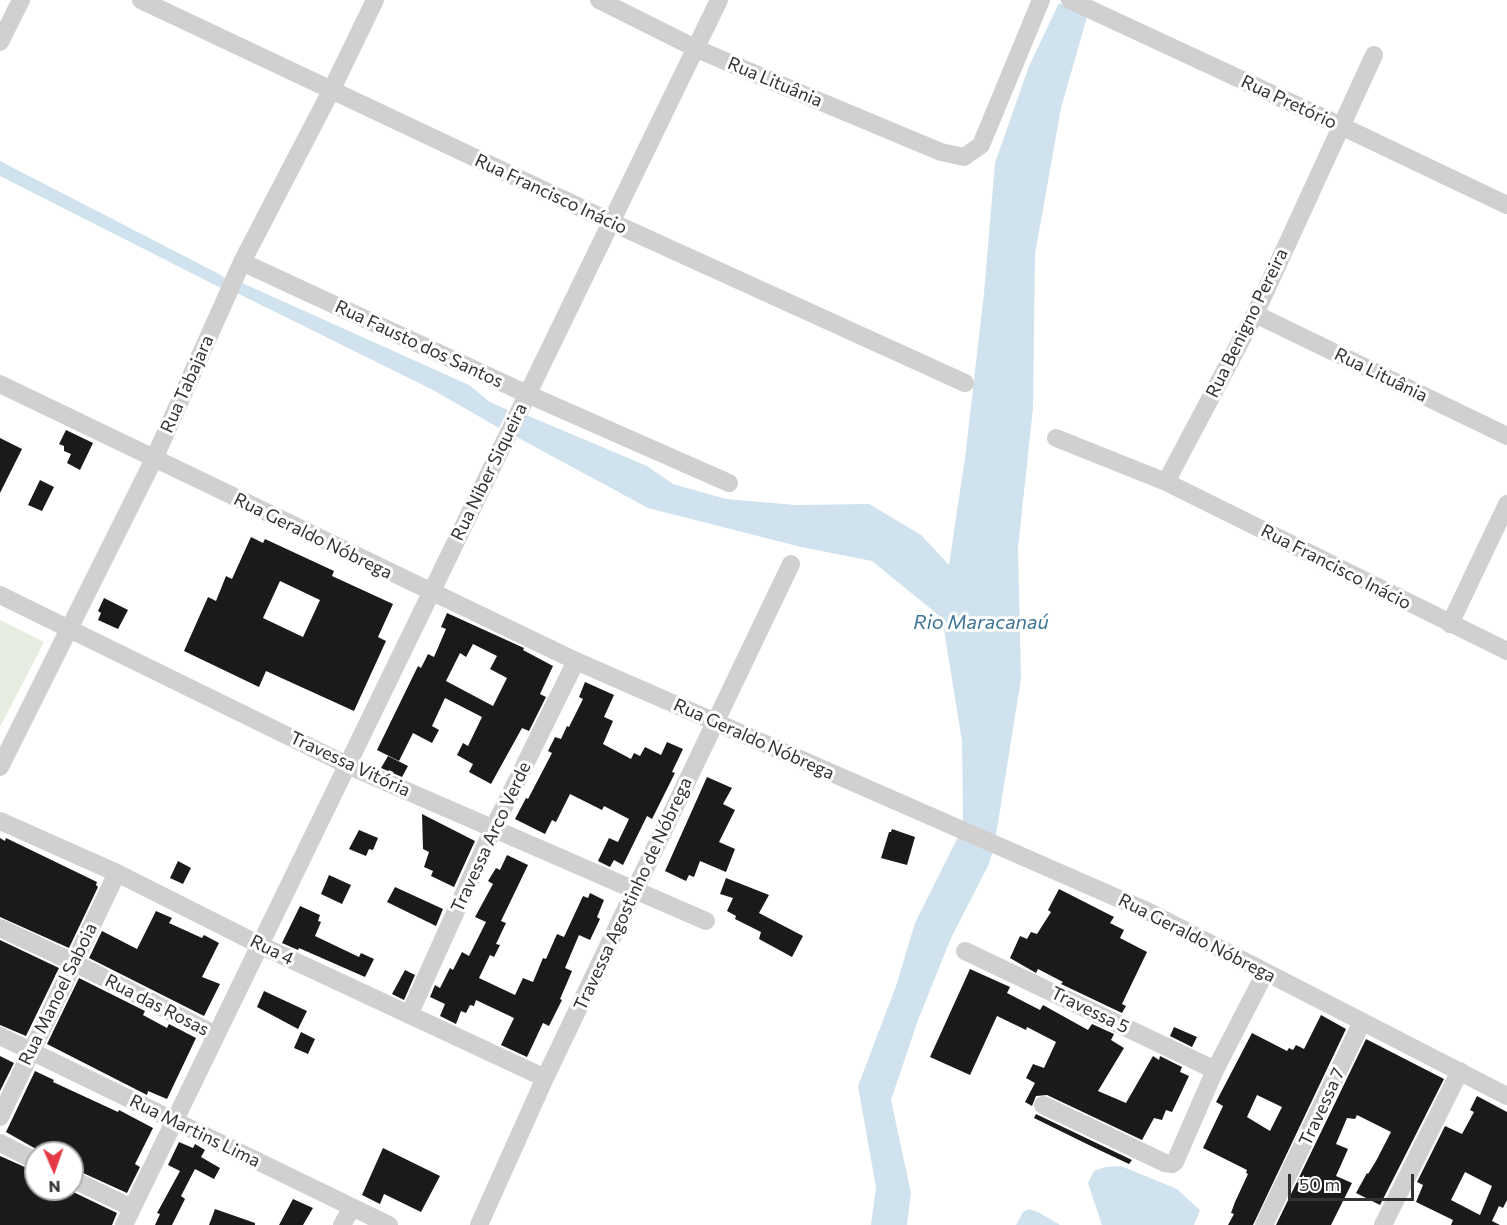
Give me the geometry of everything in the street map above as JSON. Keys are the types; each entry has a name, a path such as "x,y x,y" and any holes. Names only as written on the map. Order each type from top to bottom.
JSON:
{"street":[{"path":"0,42 21,0"},
{"name":"Rua Francisco Inácio","path":"141,0 610,222 965,383"},
{"name":"Rua Tabajara","path":"0,768 154,459 242,262 331,91 375,0"},
{"name":"Rua Lituânia","path":"599,0 697,49 954,156 964,157 981,145 1041,0"},
{"name":"Rua Niber Siqueira","path":"128,1217 719,0"},
{"name":"Rua Pretório","path":"1070,0 1507,205"},
{"name":"Rua Benigno Pereira","path":"1166,482 1255,314 1374,56"},
{"name":"Rua Fausto dos Santos","path":"242,262 527,394 729,483"},
{"name":"Rua Lituânia","path":"1255,314 1507,436"},
{"name":"Rua Geraldo Nóbrega","path":"0,384 430,593 576,661 1147,911 1507,1096"},
{"path":"1056,438 1166,482"},
{"name":"Rua Francisco Inácio","path":"1166,482 1507,651"},
{"path":"1450,624 1507,504"},
{"name":"Travessa Agostinho de Nóbrega","path":"479,1225 545,1078 791,564"},
{"name":"Travessa Vitória","path":"0,595 347,765 706,921"},
{"name":"Travessa Arco Verde","path":"409,1015 493,829 576,661"},
{"name":"Rua 4","path":"0,821 117,873 260,945 545,1078"},
{"name":"Rua Manoel Saboia","path":"0,1117 117,873"},
{"name":"Rua das Rosas","path":"0,928 73,962 216,1035"},
{"name":"Travessa 5","path":"965,951 1215,1070"},
{"path":"1042,1105 1168,1165 1175,1162 1215,1070 1266,973"},
{"name":"Travessa 7","path":"1264,1225 1362,1022"},
{"name":"Rua Martins Lima","path":"0,1036 389,1225"},
{"path":"1383,1225 1460,1071"},
{"path":"0,1143 24,1155"},
{"path":"84,1187 128,1217"},
{"path":"342,1225 352,1207"}],"shaded area":[{"path":"0,620 44,642 0,727"}],"water":[{"name":"Rio Maracanaú","path":"1059,3 1087,17 1061,108 1035,254 1033,408 1018,548 1021,679 996,835 963,822 962,741 942,618 872,561 801,547 648,508 513,435 524,414 647,466 673,484 726,499 795,505 869,504 921,535 949,565 965,458 984,293 995,163 1029,66"},
{"path":"0,161 219,274 225,278 221,288 0,176"},
{"path":"240,282 469,385 490,402 508,410 499,428 433,390 235,292"},
{"path":"959,835 993,851 989,864 951,938 918,1020 891,1100 911,1193 907,1225 871,1225 876,1187 858,1086 896,986 915,923"},
{"path":"1121,1166 1177,1189 1200,1210 1194,1225 1102,1225 1088,1183 1094,1171 1105,1167"},
{"path":"1029,1209 1060,1225 1016,1225 1023,1212"}],"building":[{"path":"66,430 93,443 80,470 67,463 71,454 64,451 64,446 59,444"},
{"path":"0,438 22,449 0,493"},
{"path":"40,480 54,487 42,511 28,505"},
{"path":"251,537 263,543 265,539 334,571 332,576 393,604 378,637 386,641 354,711 266,671 259,687 184,651 208,597 216,601 226,576 232,579","holes":["280,581 320,600 303,637 263,618"]},
{"path":"104,598 128,610 118,629 98,620 101,613 98,611"},
{"path":"447,613 524,648 523,650 553,666 540,694 546,697 529,731 522,728 491,784 469,772 473,764 457,755 463,743 468,746 482,717 445,698 432,726 439,730 432,743 413,733 399,761 377,750 418,666 421,668 428,654 434,657 446,629 441,627","holes":["473,644 497,656 490,669 507,678 493,706 446,681 460,653 466,657"]},
{"path":"585,682 614,695 604,717 613,721 603,744 631,759 634,753 640,756 645,747 661,755 667,742 683,749 672,772 675,773 652,819 647,816 623,865 614,860 610,867 598,861 609,838 618,842 629,819 604,806 602,810 570,794 556,822 552,820 545,834 515,819 552,753 548,751 555,737 561,739 567,726 569,727 583,699 579,697"},
{"path":"388,756 408,766 402,777 381,768"},
{"path":"707,777 732,788 723,804 735,810 719,842 735,849 726,872 700,861 694,877 689,875 686,881 665,871"},
{"path":"422,814 475,841 454,887 431,876 433,871 424,867 429,852 423,849"},
{"path":"892,829 915,837 907,865 881,858"},
{"path":"359,830 378,838 373,850 369,849 366,856 349,849"},
{"path":"0,838 5,841 6,838 97,882 98,887 69,948 0,917"},
{"path":"507,855 528,865 501,921 506,923 496,944 500,945 494,957 490,955 479,978 515,995 523,978 533,982 557,934 564,937 583,896 588,898 590,893 604,900 597,917 600,919 590,940 579,935 565,968 572,971 560,999 562,1000 549,1026 543,1023 527,1057 501,1045 514,1018 476,1000 474,1006 470,1005 466,1013 461,1011 456,1024 440,1016 445,1004 430,997 435,985 440,988 450,968 453,970 462,952 469,956 486,922 475,917 493,884 488,881 496,868 500,870"},
{"path":"178,861 191,868 183,884 170,878"},
{"path":"329,875 351,885 342,904 321,894"},
{"path":"726,878 769,895 759,913 803,936 792,957 759,939 761,932 735,919 736,916 727,911 733,898 720,894"},
{"path":"395,887 443,909 436,926 387,902"},
{"path":"1059,889 1114,917 1110,923 1124,930 1120,938 1147,952 1122,1004 1126,1006 1122,1013 1061,984 1063,982 1038,969 1036,973 1010,958 1020,936 1027,939 1031,932 1037,934 1051,912 1048,910"},
{"path":"300,906 320,915 318,921 321,922 315,936 359,957 361,953 374,959 365,977 299,948 298,950 282,943"},
{"path":"156,911 172,918 169,923 202,938 204,935 219,943 202,977 220,984 204,1016 89,958 102,931 137,949"},
{"path":"0,940 59,968 26,1036 0,1025"},
{"path":"970,969 1010,987 1007,993 1040,1010 1043,1005 1088,1030 1092,1024 1114,1034 1111,1040 1124,1048 1098,1091 1126,1103 1153,1056 1159,1060 1160,1056 1182,1067 1180,1072 1189,1076 1172,1112 1166,1110 1162,1120 1154,1118 1142,1140 1047,1095 1036,1096 1032,1106 1025,1102 1035,1083 1026,1078 1033,1064 1044,1068 1056,1042 1027,1027 1026,1030 997,1016 970,1075 930,1057"},
{"path":"405,970 415,975 404,1000 392,994"},
{"path":"79,978 145,1011 143,1015 167,1028 169,1024 196,1038 167,1099 148,1091 147,1095 47,1044"},
{"path":"264,991 307,1011 298,1029 257,1007"},
{"path":"1321,1015 1346,1029 1253,1225 1228,1225 1234,1214 1231,1213 1235,1202 1248,1174 1247,1170 1203,1148 1223,1106 1216,1102 1252,1033 1287,1051 1289,1048 1293,1050 1296,1045 1304,1049","holes":["1257,1095 1282,1107 1270,1131 1247,1117"]},
{"path":"1174,1027 1197,1037 1192,1047 1170,1036"},
{"path":"301,1032 315,1039 308,1054 294,1048"},
{"path":"1366,1039 1444,1079 1380,1205 1356,1193 1391,1132 1357,1115 1355,1119 1347,1118 1336,1144 1348,1149 1336,1176 1352,1183 1331,1225 1276,1225"},
{"path":"0,1056 14,1063 0,1091"},
{"path":"35,1071 54,1080 53,1082 118,1112 119,1110 153,1128 135,1164 140,1167 127,1193 84,1173 84,1141 24,1142 6,1132"},
{"path":"1477,1096 1507,1112 1507,1200 1503,1208 1499,1206 1492,1221 1500,1225 1451,1225 1453,1220 1416,1202 1423,1185 1417,1182 1445,1126 1462,1134 1474,1112 1470,1110","holes":["1465,1172 1492,1186 1480,1215 1451,1200"]},
{"path":"1036,1114 1132,1160 1129,1164 1095,1148 1034,1118"},
{"path":"179,1142 193,1148 195,1144 205,1150 201,1157 220,1168 214,1179 195,1169 181,1196 185,1199 172,1225 155,1225 160,1214 157,1213 180,1171 168,1165"},
{"path":"383,1148 440,1176 421,1212 384,1194 380,1204 362,1195"},
{"path":"0,1156 24,1167 24,1201 84,1201 84,1197 117,1213 112,1225 0,1225"},
{"path":"293,1199 313,1208 303,1225 279,1225"},
{"path":"215,1209 255,1223 255,1225 209,1225"}]}
